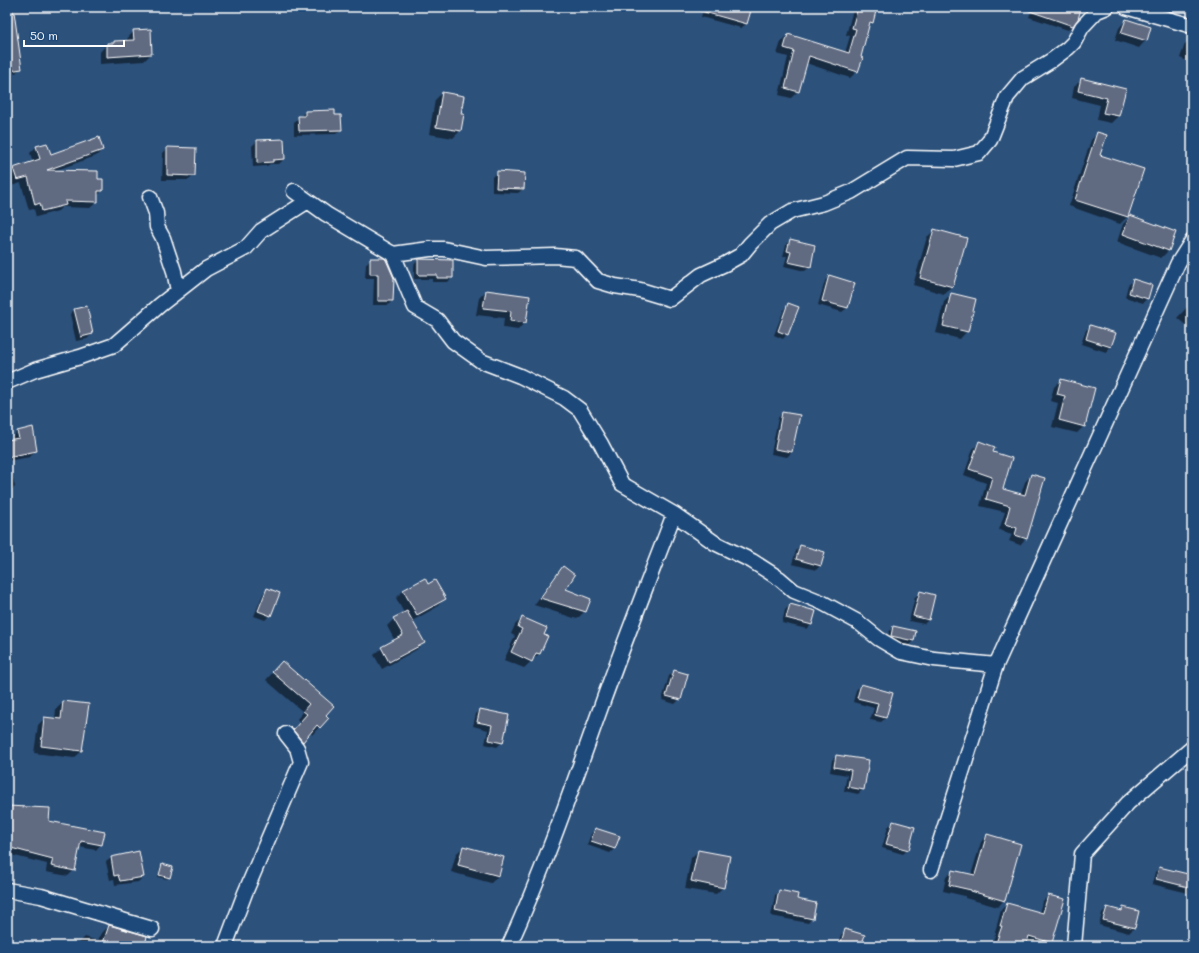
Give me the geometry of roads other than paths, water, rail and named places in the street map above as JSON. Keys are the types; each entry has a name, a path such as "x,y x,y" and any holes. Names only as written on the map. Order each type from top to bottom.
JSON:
{"street":[{"path":"393,254 430,249 444,249 486,258 555,256 576,258 598,281 640,290 670,299 701,275 725,264 741,254 770,224 792,211 824,203 850,192 907,158 954,159 978,153 990,140 1007,96 1023,78 1064,51 1074,42 1082,27 1097,11 1107,7"},
{"path":"1126,7 1192,26"},
{"path":"294,191 326,214 393,254 415,307 437,320 454,341 481,361 520,376 564,398 580,410 601,444 622,484 674,514 715,543 752,561 780,579 794,591 821,602 858,622 879,639 902,652 934,658 996,665"},
{"path":"150,197 156,213 157,227 163,238 174,270 178,290"},
{"path":"7,382 35,370 80,357 114,344 178,290 206,269 246,248 261,231 308,201"},
{"path":"931,870 996,665 1178,263 1192,241"},
{"path":"509,946 561,817 625,640 674,514"},
{"path":"225,946 245,893 301,762 297,748 286,734"},
{"path":"1074,946 1082,854 1128,802 1192,748"},
{"path":"7,890 41,896 152,928"}]}
